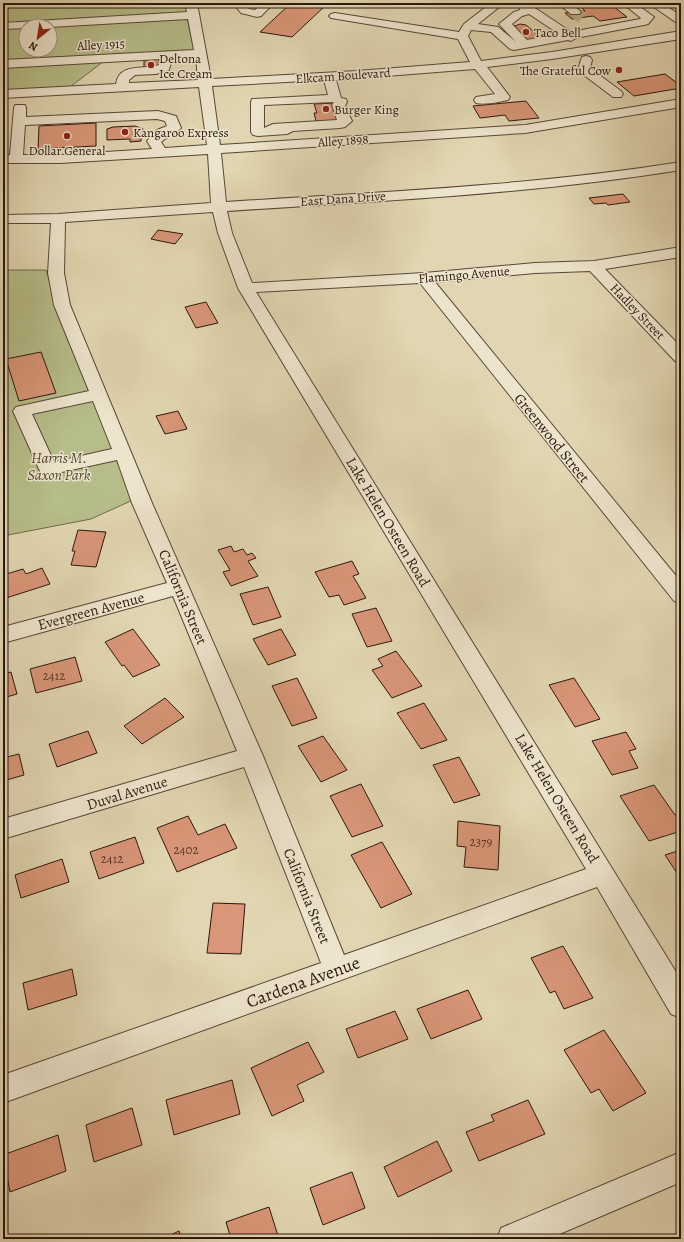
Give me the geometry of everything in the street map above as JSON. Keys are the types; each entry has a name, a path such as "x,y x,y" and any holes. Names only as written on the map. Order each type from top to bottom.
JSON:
{"street":[{"name":"Lake Helen Osteen Road","path":"191,3 192,15 201,53 214,149 220,208 225,233 246,288 604,874 681,1005"},
{"path":"239,3 245,11 257,14 268,3"},
{"path":"465,31 498,3"},
{"path":"344,6 335,16 465,31 494,29 514,46 571,37 644,22 648,16 628,3"},
{"path":"654,3 681,21"},
{"path":"494,29 495,26 526,5"},
{"path":"526,5 571,37"},
{"path":"526,5 525,12 518,14 505,24 526,44"},
{"path":"3,26 192,15"},
{"path":"588,22 599,31"},
{"path":"465,31 473,58 504,97 480,100"},
{"name":"Elkcam Boulevard","path":"481,69 681,35"},
{"name":"Elkcam Boulevard","path":"3,94 21,97 120,98 205,86 330,80 481,69 585,65 681,45"},
{"name":"Alley 1915","path":"3,64 201,53"},
{"path":"120,98 123,79 132,71 156,70 164,67 167,54"},
{"path":"585,65 617,94"},
{"path":"330,80 349,124 348,133 258,132 257,102 338,100"},
{"path":"9,159 18,121 21,97"},
{"name":"Elkcam Boulevard","path":"3,103 21,97"},
{"path":"18,121 120,98 158,115 171,119 174,128 162,133 154,141 160,152"},
{"path":"258,128 284,128 340,124 345,121 338,105 338,100"},
{"name":"Alley 1898","path":"9,159 60,159 214,149 348,133 525,129 681,103"},
{"name":"East Dana Drive","path":"3,219 58,218 220,208 530,186 619,176 681,166"},
{"name":"California Street","path":"58,218 56,274 62,305 123,452 142,503 251,756 337,970"},
{"name":"Flamingo Avenue","path":"246,288 424,278 535,268 594,266 681,252"},
{"name":"Hadley Street","path":"594,266 681,357"},
{"name":"Greenwood Street","path":"424,278 681,596"},
{"path":"99,394 22,411 48,469 123,452"},
{"name":"Evergreen Avenue","path":"3,635 179,587"},
{"name":"Duval Avenue","path":"3,830 251,756"},
{"name":"Cardena Avenue","path":"3,1089 604,874"},
{"path":"512,1239 681,1167"}],"green space":[{"path":"3,3 186,3 187,13 58,20 58,18 18,18 18,22 3,23"},
{"path":"187,18 195,53 108,58 70,87 3,91 3,28 18,27 18,58 58,58 58,26"},
{"name":"Harris M. Saxon Park","path":"3,270 46,270 65,329 133,500 91,519 3,536"}],"building":[{"path":"291,3 307,3 325,6 292,37 260,32"},
{"path":"307,3 331,3 328,6"},
{"path":"609,3 627,17 600,21 593,16 572,19 565,13 585,11 580,6"},
{"name":"Taco Bell","path":"520,24 526,25 541,38 525,41 510,28"},
{"name":"Deltona Ice Cream","path":"161,59 161,62 158,62 159,67 144,68 144,60"},
{"path":"665,74 681,86 681,88 634,96 617,82"},
{"path":"526,101 539,118 509,121 505,115 480,118 473,106"},
{"name":"Burger King","path":"335,103 341,120 316,121 314,113 317,113 314,104"},
{"name":"Dollar General","path":"96,123 96,146 38,149 39,126"},
{"name":"Kangaroo Express","path":"135,126 143,129 141,141 130,142 130,139 107,140 107,129 113,127"},
{"path":"623,194 630,202 608,205 606,203 594,204 589,198"},
{"path":"158,230 183,234 175,244 151,239"},
{"path":"206,302 218,323 196,328 185,307"},
{"path":"41,352 56,393 19,401 6,359"},
{"path":"178,411 187,429 165,434 156,416"},
{"path":"78,530 106,532 96,567 71,565 75,551 72,551"},
{"path":"231,546 234,552 243,549 247,555 252,553 256,558 248,561 258,576 231,586 223,572 230,570 218,550"},
{"path":"352,561 359,574 353,576 366,598 344,605 339,595 329,597 315,572"},
{"path":"42,568 50,584 3,599 3,575 23,569 26,574"},
{"path":"268,587 281,617 253,625 240,594"},
{"path":"376,608 392,641 367,647 352,614"},
{"path":"133,629 160,665 133,677 124,665 122,666 105,642"},
{"path":"281,629 296,655 268,665 253,639"},
{"path":"396,651 422,686 392,698 372,670 383,666 378,659"},
{"path":"75,657 82,681 36,693 30,669"},
{"path":"11,672 17,694 3,698 3,674"},
{"path":"297,678 317,718 292,726 272,686"},
{"path":"574,678 600,719 575,727 549,685"},
{"path":"165,698 184,717 142,744 124,726"},
{"path":"424,703 447,740 421,749 397,713"},
{"path":"88,731 97,753 57,767 49,744"},
{"path":"626,732 636,749 629,751 638,768 612,775 592,741"},
{"path":"323,736 347,770 321,782 298,746"},
{"path":"19,754 24,775 3,781 3,758"},
{"path":"459,757 480,795 454,803 433,765"},
{"path":"361,784 383,826 352,837 330,796"},
{"path":"654,785 675,815 681,813 681,831 649,841 620,796"},
{"path":"188,816 198,835 225,824 237,848 177,872 157,828"},
{"path":"458,821 500,826 498,870 464,867 466,847 457,846"},
{"path":"135,837 144,863 99,879 90,852"},
{"path":"382,842 412,894 381,908 351,855"},
{"path":"681,850 681,879 665,855"},
{"path":"62,859 69,882 21,898 15,875"},
{"path":"213,903 245,904 241,954 207,953"},
{"path":"563,946 593,998 564,1009 555,991 550,993 531,958"},
{"path":"72,969 77,995 28,1010 23,983"},
{"path":"468,990 482,1019 431,1039 417,1009"},
{"path":"395,1011 408,1039 358,1058 346,1029"},
{"path":"604,1030 646,1093 613,1111 599,1089 591,1093 564,1050"},
{"path":"308,1042 324,1072 297,1085 304,1101 272,1116 251,1068"},
{"path":"232,1080 240,1114 174,1135 166,1100"},
{"path":"528,1100 545,1134 479,1161 466,1132 494,1121 491,1115"},
{"path":"132,1108 142,1145 94,1162 86,1125"},
{"path":"58,1135 66,1171 10,1192 3,1155"},
{"path":"437,1141 452,1171 398,1197 384,1167"},
{"path":"352,1172 365,1208 323,1225 310,1188"},
{"path":"269,1207 279,1239 231,1239 226,1222"},
{"path":"179,1231 182,1239 162,1239"}],"tunnel":[{"path":"575,12 582,18"}],"place":[{"name":"Taco Bell","path":"526,32"},
{"name":"Deltona Ice Cream","path":"151,65"},
{"name":"The Grateful Cow","path":"619,70"},
{"name":"Burger King","path":"326,109"},
{"name":"Kangaroo Express","path":"125,132"},
{"name":"Dollar General","path":"67,136"}]}
